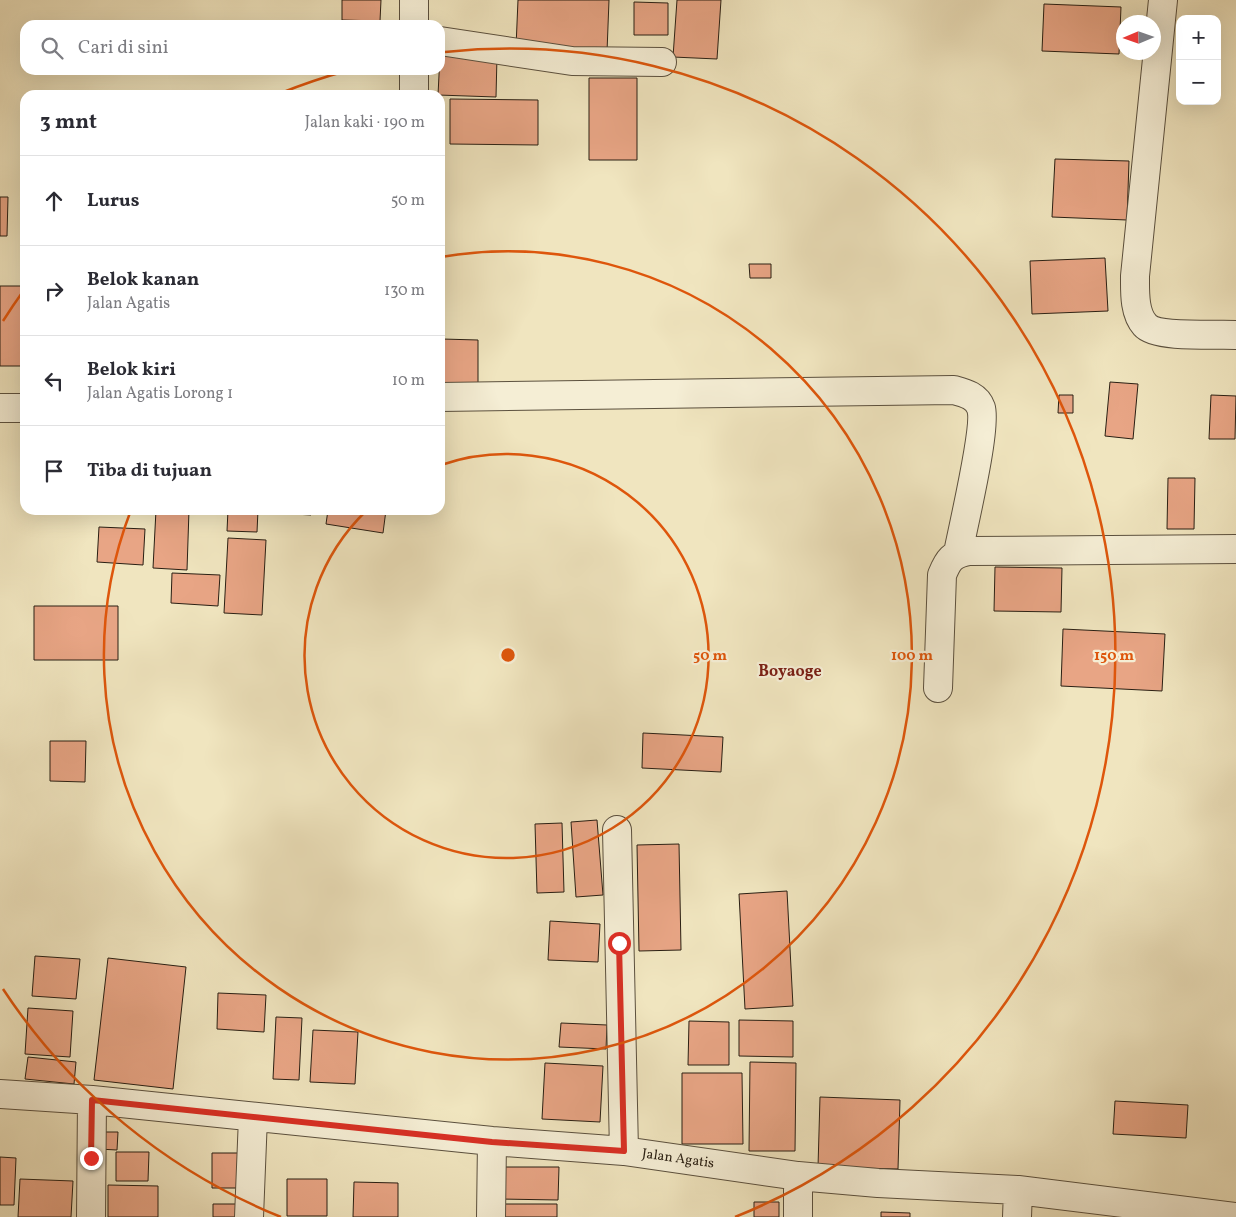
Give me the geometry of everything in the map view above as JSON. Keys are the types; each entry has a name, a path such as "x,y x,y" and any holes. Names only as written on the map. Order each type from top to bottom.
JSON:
{"street":[{"path":"414,0 414,20"},
{"path":"1163,0 1134,276 1138,312 1145,326 1158,332 1236,335"},
{"path":"445,42 572,61 662,62"},
{"path":"414,75 414,90"},
{"path":"445,397 954,390 972,395 981,408 980,437 958,553"},
{"path":"0,408 20,408"},
{"path":"938,688 942,575 948,559 958,553 969,551 1236,549"},
{"path":"617,830 624,1151"},
{"name":"Jalan Agatis","path":"0,1094 92,1100 492,1142 624,1151 798,1176 878,1183 1018,1190 1236,1216"},
{"path":"91,1217 92,1100"},
{"path":"249,1217 253,1116"},
{"path":"491,1217 492,1142"},
{"path":"798,1176 798,1217"},
{"path":"1017,1217 1018,1190"}],"building":[{"path":"342,0 381,0 380,20 342,20"},
{"path":"518,0 609,0 607,52 516,47"},
{"path":"677,0 721,0 717,59 673,57"},
{"path":"634,2 668,3 668,35 634,35"},
{"path":"1044,4 1121,7 1121,15 1116,15 1116,54 1042,51"},
{"path":"445,55 497,56 496,97 445,95 445,90 438,90 439,75 445,75"},
{"path":"589,78 637,78 637,160 589,160"},
{"path":"450,99 538,100 538,145 450,144"},
{"path":"1055,159 1129,161 1127,220 1052,217"},
{"path":"0,197 8,197 7,236 0,236"},
{"path":"1105,258 1108,311 1032,314 1030,261"},
{"path":"749,264 771,264 771,278 750,278"},
{"path":"0,286 20,286 20,366 0,366"},
{"path":"445,339 478,340 478,388 445,387"},
{"path":"1110,382 1138,384 1133,439 1105,436"},
{"path":"1059,395 1073,395 1073,413 1058,413"},
{"path":"1211,395 1236,396 1235,439 1209,439"},
{"path":"1168,478 1195,478 1194,529 1167,529"},
{"path":"156,515 189,515 187,570 153,568"},
{"path":"228,515 258,515 257,532 227,531"},
{"path":"327,515 385,515 383,533 326,524"},
{"path":"99,527 145,529 143,565 97,562"},
{"path":"228,538 266,540 262,615 224,613"},
{"path":"995,567 1062,568 1061,612 994,611"},
{"path":"172,573 220,575 218,606 171,603"},
{"path":"34,606 118,606 118,660 34,660"},
{"path":"1063,629 1165,634 1162,691 1061,686"},
{"path":"643,733 723,737 721,772 642,768"},
{"path":"50,741 86,741 85,782 50,781"},
{"path":"597,820 603,895 576,897 571,822"},
{"path":"562,823 564,892 537,893 535,824"},
{"path":"679,844 681,950 639,951 637,845"},
{"path":"787,891 793,1006 745,1009 739,894"},
{"path":"550,921 600,924 598,962 548,960"},
{"path":"35,956 80,959 76,999 32,996"},
{"path":"108,958 186,967 173,1089 94,1080"},
{"path":"218,993 266,995 264,1032 217,1029"},
{"path":"28,1008 73,1011 70,1057 25,1054"},
{"path":"276,1017 302,1018 299,1080 273,1079"},
{"path":"739,1020 793,1021 793,1057 739,1056"},
{"path":"689,1021 729,1022 729,1065 688,1065"},
{"path":"561,1023 607,1025 606,1049 559,1047"},
{"path":"313,1030 358,1032 355,1084 310,1082"},
{"path":"28,1057 76,1062 74,1084 25,1079"},
{"path":"750,1062 796,1063 795,1151 749,1151"},
{"path":"545,1063 603,1066 600,1122 542,1119"},
{"path":"682,1073 742,1073 743,1144 682,1144"},
{"path":"820,1097 900,1100 898,1169 818,1167"},
{"path":"1115,1101 1188,1105 1186,1138 1113,1134"},
{"path":"98,1132 118,1132 117,1150 98,1149"},
{"path":"116,1152 149,1152 148,1181 116,1181"},
{"path":"212,1153 244,1153 244,1188 212,1188"},
{"path":"0,1157 16,1158 14,1205 0,1205"},
{"path":"499,1167 559,1167 558,1200 499,1199"},
{"path":"20,1179 73,1181 71,1217 18,1217"},
{"path":"287,1179 327,1179 327,1216 287,1216"},
{"path":"354,1182 398,1183 398,1217 353,1217"},
{"path":"108,1185 158,1186 158,1217 108,1217"},
{"path":"754,1202 779,1202 779,1217 754,1217"},
{"path":"213,1204 245,1204 245,1217 213,1217"},
{"path":"498,1204 557,1204 557,1217 498,1217"},
{"path":"881,1212 910,1213 910,1217 881,1217"}],"district":[{"name":"Boyaoge","path":"790,672"}],"route":[{"path":"91,1158 92,1100 492,1142 624,1151 619,943"}]}
